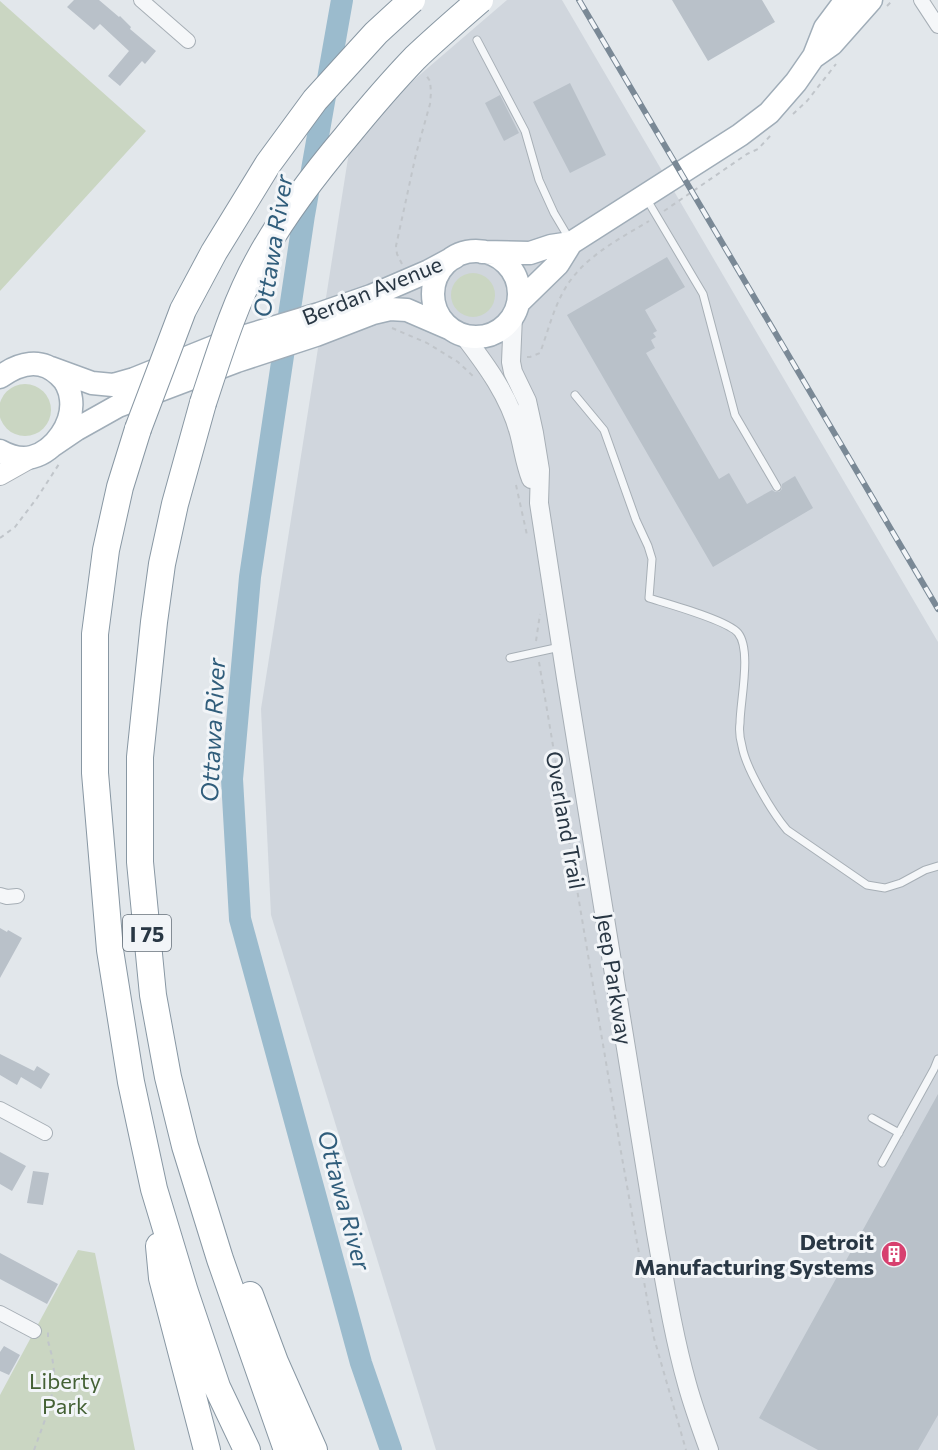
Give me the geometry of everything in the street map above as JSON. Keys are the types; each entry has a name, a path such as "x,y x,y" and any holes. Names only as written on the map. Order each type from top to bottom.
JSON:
{"highway":[{"name":"I 75","path":"247,1450 217,1387 185,1292 154,1189 131,1082 110,950 95,773 95,634 106,550 120,486 138,429 183,310 214,252 268,164 315,100 376,33 412,0"},
{"name":"I 75","path":"287,1450 220,1259 190,1161 168,1077 153,995 140,862 140,758 154,622 162,564 175,504 202,403 248,279 259,258 288,212 324,163 368,110 415,58 480,0"},
{"path":"190,1161 242,1275 275,1362 314,1450"},
{"path":"154,1189 162,1278 207,1450"},
{"path":"217,1387 227,1438 232,1450"}],"main road":[{"path":"571,243 558,264 516,310 504,327 492,334 478,337 458,333 441,319 435,307 433,293 436,279 454,257 468,252 530,253 551,246 571,243 755,125 784,96 814,56 825,28 846,0"},
{"path":"814,56 832,44 871,0"},
{"path":"482,252 495,256 507,264 515,276 519,289 516,310"},
{"name":"Berdan Avenue","path":"40,452 118,406 263,353 454,257"},
{"name":"Berdan Avenue","path":"0,363 37,363 92,383 112,385 134,379 226,342 267,329 317,325 390,309 414,312 458,333"},
{"path":"0,377 10,370 27,364"},
{"path":"0,475 56,441 66,426 72,400 67,384 51,368"},
{"path":"0,451 16,457 40,452"}],"street":[{"path":"141,0 188,41"},
{"path":"921,0 938,26"},
{"name":"Jeep Parkway","path":"516,310 511,362 513,372 527,401 540,470 539,503"},
{"name":"Jeep Parkway","path":"458,333 494,378 508,402 539,503 668,1303 687,1385 709,1450"},
{"path":"0,895 17,896"},
{"path":"0,1109 45,1133"},
{"path":"0,1313 40,1328"}],"lane":[{"path":"477,40 525,131 539,180 571,243"},
{"path":"645,196 703,294 735,416 777,487"},
{"path":"575,395 604,430 636,520 648,546 652,559 649,598 724,624 738,633 745,657 740,725 742,747 753,775 777,818 787,830 867,885 885,888 902,883 925,870 938,866"},
{"path":"510,658 561,647"},
{"path":"882,1163 938,1059"},
{"path":"872,1118 899,1133"}],"path":[{"path":"402,264 396,246 416,154 430,104 430,81 426,75"},
{"path":"530,357 540,353 562,295"},
{"path":"387,326 428,343 458,362 476,379"},
{"path":"517,486 528,538"},
{"name":"Overland Trail","path":"540,610 535,643 654,1338 686,1450"},
{"path":"34,1450 49,1409 55,1378 48,1341 49,1335 40,1328"}],"shaded area":[{"path":"507,0 562,0 938,642 938,1450 436,1450 271,915 261,709 352,133"}],"green space":[{"path":"0,1 146,131 0,291"},
{"path":"473,273 488,280 495,295 488,310 473,317 458,310 451,295 458,280"},
{"path":"25,384 35,386 43,392 49,400 51,410 49,420 43,428 35,434 25,436 15,434 7,428 1,420 -1,410 1,400 7,392 15,386"},
{"name":"Liberty Park","path":"78,1250 95,1253 135,1450 0,1450 0,1395"}],"building":[{"path":"74,0 99,0 120,16 131,27 130,29 156,51 145,64 142,61 120,86 108,76 129,51 100,24 94,30 67,7"},
{"path":"672,0 762,0 775,22 708,61"},
{"path":"570,83 606,155 570,173 533,102"},
{"path":"500,95 519,133 504,141 485,103"},
{"path":"667,257 685,287 645,310 657,331 653,333 656,337 651,340 655,348 646,353 719,479 729,473 747,504 772,490 779,492 782,484 795,476 813,508 713,567 567,315"},
{"path":"0,928 22,938 0,978"},
{"path":"0,1054 34,1071 37,1066 50,1074 41,1089 21,1077 17,1085 0,1075"},
{"name":"Detroit Manufacturing Systems","path":"938,1094 938,1415 918,1450 818,1450 759,1418"},
{"path":"0,1152 26,1166 12,1191 0,1184"},
{"path":"33,1171 49,1173 43,1205 27,1203"},
{"path":"0,1253 58,1284 47,1304 0,1279"},
{"path":"4,1346 20,1355 9,1375 0,1371 0,1352"}],"waterway":[{"name":"Ottawa River","path":"342,0 304,215 250,577 232,779 240,919 361,1363 391,1450"}],"railway":[{"path":"579,0 938,609"}],"place":[{"name":"Detroit Manufacturing Systems","path":"894,1254"}]}
